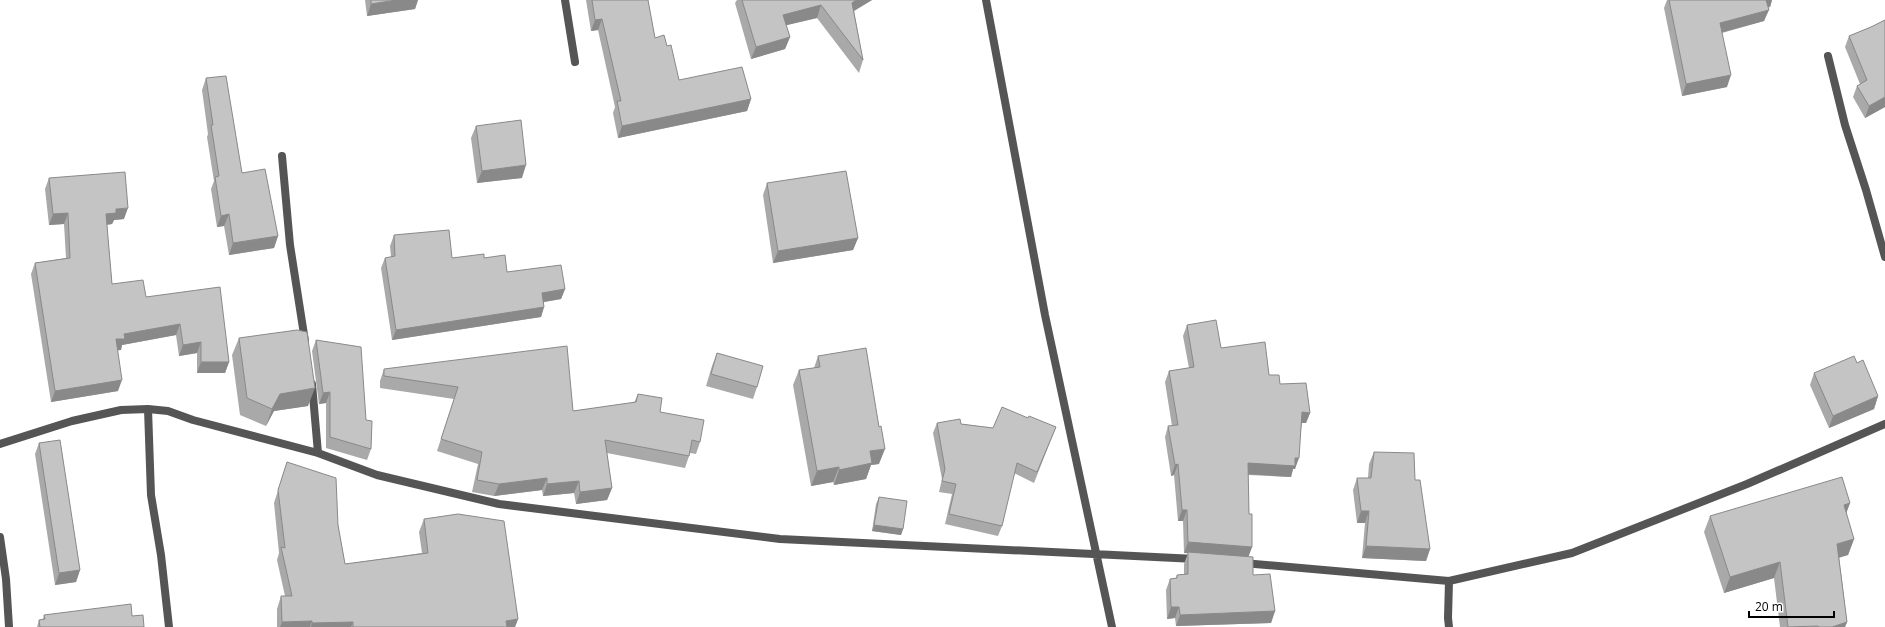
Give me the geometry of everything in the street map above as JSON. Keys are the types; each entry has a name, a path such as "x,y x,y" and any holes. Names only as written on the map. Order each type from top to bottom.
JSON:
{"street":[{"path":"565,0 574,62"},
{"path":"986,0 1045,315 1112,627"},
{"path":"1828,56 1845,125 1866,190 1885,257"},
{"path":"282,156 290,245 307,352"},
{"path":"311,375 318,453"},
{"path":"0,444 72,421 121,410 148,409 168,411 193,420 318,453 377,475 499,504 530,509 780,539 1203,559"},
{"path":"148,409 151,495 161,555 169,627"},
{"path":"1233,562 1449,581 1572,553 1747,484 1885,424"},
{"path":"0,537 6,579 9,627"},
{"path":"1449,581 1449,627"}],"building":[{"path":"371,0 397,0 371,4"},
{"path":"592,0 648,0 655,38 664,35 667,46 671,45 679,80 742,67 751,99 622,126 617,101 621,101 602,19 595,20"},
{"path":"742,0 856,0 852,3 863,60 821,5 783,15 790,37 756,47"},
{"path":"1669,0 1766,0 1769,10 1720,23 1731,75 1686,84"},
{"path":"1885,20 1885,97 1869,106 1857,86 1867,80 1849,36"},
{"path":"226,76 242,173 265,169 278,236 233,243 229,214 221,216 215,177 219,176 211,125 213,125 206,78"},
{"path":"521,120 526,165 482,171 476,126"},
{"path":"846,171 858,238 778,251 767,183"},
{"path":"125,172 128,208 116,209 116,213 106,214 112,284 143,280 146,297 220,287 229,362 201,362 201,342 183,345 180,324 124,334 125,339 116,339 122,380 55,391 35,263 70,258 68,213 53,214 49,178"},
{"path":"449,230 452,258 484,254 484,258 505,255 507,272 561,265 565,289 542,293 544,307 396,330 385,258 395,256 394,235"},
{"path":"1216,320 1221,348 1265,342 1269,375 1279,375 1280,384 1306,383 1310,413 1302,412 1299,458 1295,458 1295,466 1248,463 1249,514 1252,514 1252,547 1188,542 1187,510 1182,510 1178,464 1175,465 1168,426 1178,425 1169,371 1194,367 1187,325"},
{"path":"297,330 307,332 315,388 280,394 272,409 247,398 239,338"},
{"path":"316,340 361,347 366,420 372,421 371,449 330,437 330,392 323,393"},
{"path":"567,346 573,411 636,402 638,394 662,398 660,412 704,420 700,442 692,440 689,456 605,440 612,488 580,492 579,481 547,484 547,478 499,484 477,480 482,452 441,439 458,387 384,376 384,369"},
{"path":"866,348 879,427 881,426 885,449 870,451 872,463 839,470 839,467 817,471 799,370 820,367 818,356"},
{"path":"717,353 763,366 757,387 711,374"},
{"path":"1854,356 1857,363 1863,360 1878,396 1833,416 1814,373"},
{"path":"1002,407 1028,418 1029,416 1056,427 1037,472 1017,463 1002,526 949,514 956,484 942,481 945,469 937,423 960,419 961,424 993,428"},
{"path":"60,440 80,570 59,573 39,443"},
{"path":"1374,452 1414,453 1415,480 1420,480 1430,549 1366,546 1369,511 1361,511 1357,478 1371,478"},
{"path":"287,462 336,478 338,525 345,564 428,553 424,519 458,514 504,521 518,619 506,621 507,627 353,627 353,622 282,622 281,596 292,596 281,547 285,548 278,490"},
{"path":"1842,477 1850,503 1844,505 1854,539 1837,544 1847,622 1832,627 1788,627 1780,562 1730,577 1710,516"},
{"path":"879,497 907,501 903,529 874,525"},
{"path":"1188,552 1253,557 1253,575 1270,574 1275,611 1180,615 1179,607 1171,607 1170,579 1177,578 1177,575 1188,574"},
{"path":"131,604 132,616 143,615 144,627 40,627 39,620 45,619 44,615"}]}
